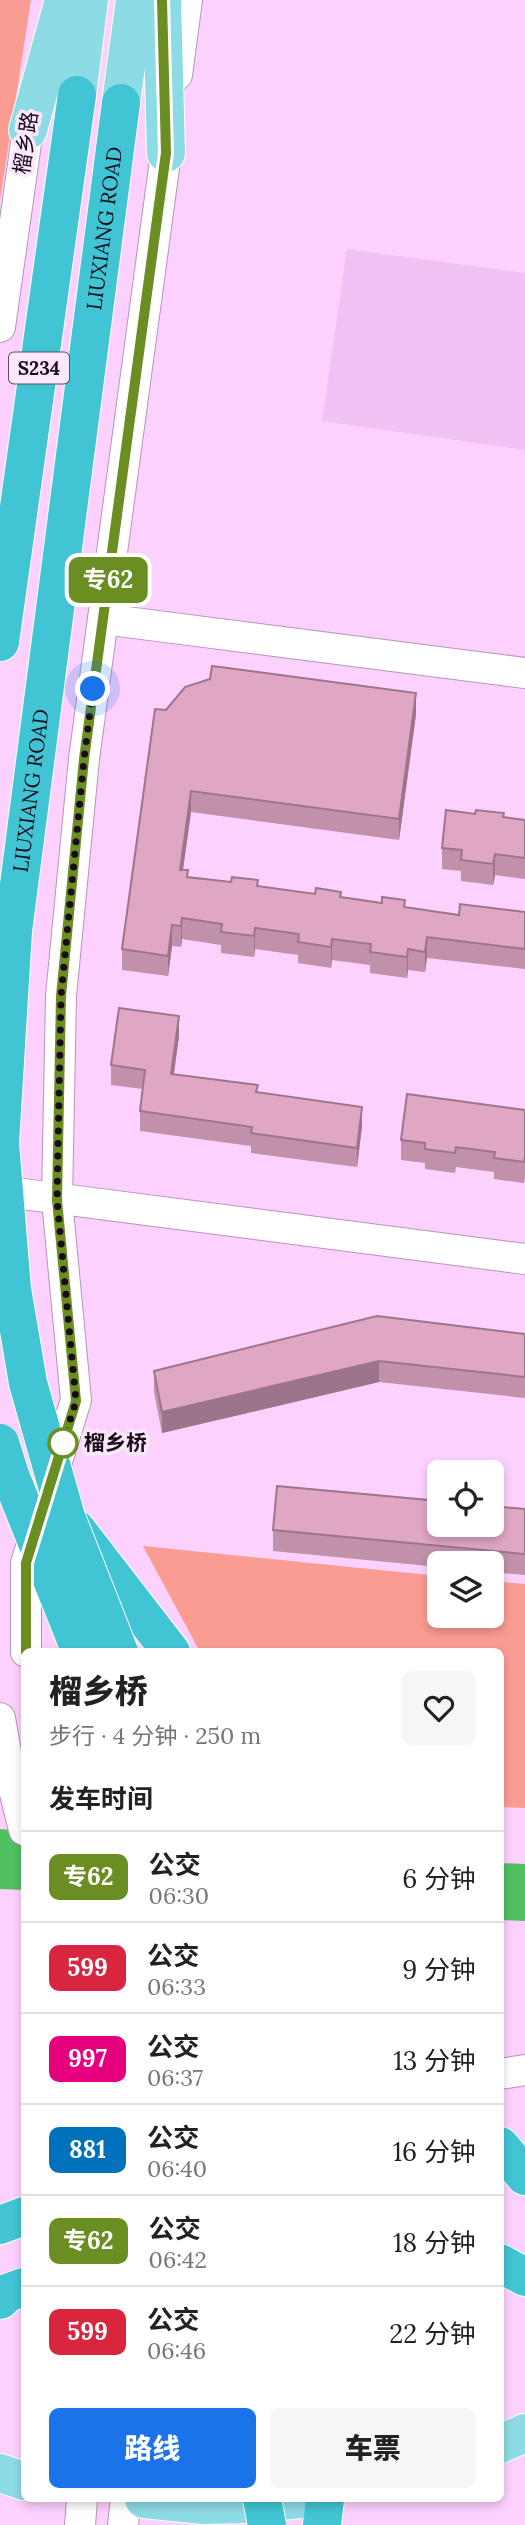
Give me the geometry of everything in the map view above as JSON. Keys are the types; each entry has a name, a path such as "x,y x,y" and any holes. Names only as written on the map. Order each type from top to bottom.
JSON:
{"highway":[{"name":"LIUXIANG ROAD","path":"0,642 77,95"},
{"name":"LIUXIANG ROAD","path":"117,1648 66,1517 28,1383 12,1289 1,1143 13,931 121,103"},
{"path":"0,1443 10,1475 79,1648"},
{"path":"66,1517 168,1648"},
{"path":"504,2151 525,2176"},
{"path":"0,2225 21,2217"},
{"path":"504,2265 525,2277"},
{"path":"0,2300 7,2293 21,2288"},
{"path":"263,2502 267,2525"},
{"path":"280,2525 281,2502"},
{"path":"322,2525 325,2502"}],"main road":[{"path":"28,130 64,0"},
{"name":"LIUXIANG ROAD","path":"77,95 89,0"},
{"name":"LIUXIANG ROAD","path":"121,103 135,0"},
{"path":"162,0 166,153"},
{"path":"504,2442 525,2433"},
{"path":"0,2473 21,2480"},
{"path":"174,2502 203,2505 252,2502"}],"street":[{"name":"榴乡路","path":"0,327 45,0"},
{"path":"25,1639 26,1563 76,1401 57,1200 61,996 84,759 187,0"},
{"path":"103,619 525,673"},
{"path":"0,1191 525,1259"},
{"path":"0,1718 21,1817"},
{"path":"504,2073 525,2070"},
{"path":"80,2525 82,2502"},
{"path":"123,2525 126,2502"}],"shaded area":[{"path":"0,0 31,0 0,200"},
{"path":"347,249 525,273 525,450 322,421"},
{"path":"143,1546 427,1575 427,1628 504,1628 504,1582 525,1584 525,1808 504,1807 504,1648 198,1648"},
{"path":"0,1829 21,1831 21,1890 0,1889"},
{"path":"504,1863 525,1864 525,1921 504,1920"}],"building":[{"path":"212,666 416,693 399,819 191,791 180,870 188,870 187,877 231,882 232,877 258,880 257,886 315,894 316,888 341,892 340,897 382,903 382,897 405,900 404,907 459,915 460,904 525,912 525,949 427,937 425,952 408,949 407,957 370,952 371,944 332,939 331,947 298,942 299,934 255,928 254,936 221,932 222,924 182,918 181,926 172,925 168,956 122,949 155,709 166,710 185,687 210,679"},
{"path":"446,810 475,814 476,810 504,813 503,817 525,820 525,858 495,854 493,864 461,860 462,850 442,848"},
{"path":"119,1008 179,1016 171,1074 258,1085 256,1092 362,1107 357,1148 251,1133 252,1127 140,1111 145,1070 111,1065"},
{"path":"407,1094 525,1110 524,1162 494,1158 495,1152 456,1147 455,1153 425,1149 425,1143 401,1140"},
{"path":"377,1316 525,1334 525,1377 379,1361 162,1412 154,1371"},
{"path":"277,1486 427,1500 427,1537 504,1537 504,1507 525,1509 525,1554 504,1551 273,1530"}],"bus line":[{"name":"专62","path":"26,1648 26,1563 76,1401 57,1200 61,996 84,759 166,153 162,0"}],"place":[{"name":"榴乡桥","path":"63,1443"}],"route":[{"path":"63,1443 76,1401 57,1200 61,996 93,689"}]}
